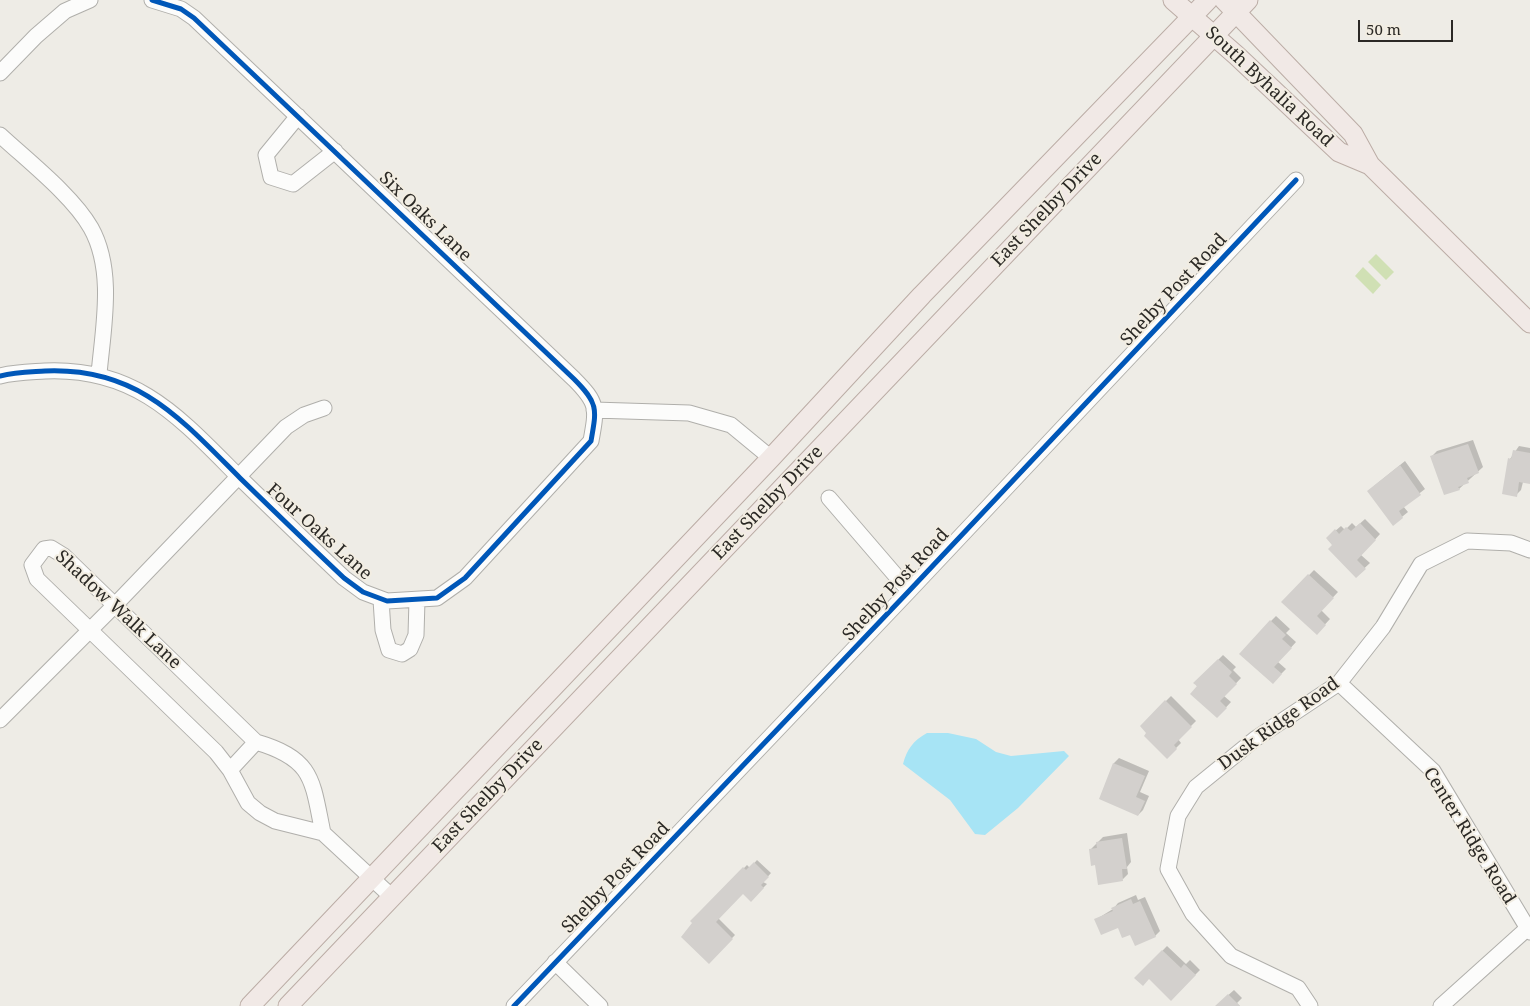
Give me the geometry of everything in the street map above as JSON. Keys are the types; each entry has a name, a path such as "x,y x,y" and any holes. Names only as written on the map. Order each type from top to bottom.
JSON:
{"main road":[{"name":"South Byhalia Road","path":"1173,0 1214,35 1339,152 1370,165"},
{"name":"East Shelby Drive","path":"250,1006 370,877 771,458 922,295 1208,0"},
{"name":"South Byhalia Road","path":"1236,4 1353,134 1370,165 1530,323"},
{"name":"East Shelby Drive","path":"288,1006 1214,35 1236,4"}],"street":[{"path":"0,73 36,36 65,11 90,0"},
{"name":"Six Oaks Lane","path":"152,0 180,9 194,18 335,150 591,396 596,417 591,441 551,487"},
{"path":"298,116 266,155 271,177 293,184 335,150"},
{"path":"0,135 61,191 91,228 101,259 106,300 100,374"},
{"name":"Shelby Post Road","path":"514,1006 909,591 1296,180"},
{"name":"Four Oaks Lane","path":"0,376 12,373 62,370 100,374 142,392 166,408 344,578 363,592 381,600 437,598 465,578 551,487"},
{"path":"0,720 115,605 238,475 286,428 304,414 324,408"},
{"path":"594,410 689,413 731,424 771,458"},
{"path":"829,498 909,591"},
{"name":"Dusk Ridge Road","path":"1310,1006 1298,988 1231,956 1193,914 1168,869 1178,816 1196,787 1255,739 1339,682 1383,627 1422,564 1467,541 1511,543 1530,550"},
{"name":"Shadow Walk Lane","path":"323,833 314,789 308,773 299,762 289,755 256,742 64,556 51,548 44,550 32,565 32,571 37,579 210,746 230,770 248,803 274,821 323,833 392,897"},
{"path":"381,600 383,630 389,650 402,654 410,649 416,635 417,600"},
{"name":"Center Ridge Road","path":"1339,682 1433,771 1529,929"},
{"path":"230,770 256,742"},
{"path":"1441,1006 1529,929"},
{"path":"555,962 600,1006"}],"green space":[{"path":"1376,254 1394,272 1386,280 1368,262"},
{"path":"1363,267 1381,285 1373,294 1355,276"}],"water":[{"path":"927,733 948,733 976,739 996,752 1011,756 1064,751 1069,756 1018,808 985,835 975,834 950,800 903,764 911,746"}],"building":[{"path":"1468,444 1479,473 1467,478 1469,483 1458,487 1460,490 1444,495 1430,456"},
{"path":"1513,450 1530,453 1530,484 1519,482 1517,497 1502,494 1508,458 1511,459"},
{"path":"1400,465 1421,495 1399,511 1403,518 1393,526 1367,491"},
{"path":"1360,523 1376,540 1357,560 1366,569 1356,578 1328,549 1332,545 1326,538 1335,529 1339,534 1346,527 1351,531"},
{"path":"1308,574 1334,598 1317,616 1326,625 1317,635 1281,602"},
{"path":"1270,620 1286,635 1282,639 1292,648 1274,667 1282,674 1273,684 1239,654"},
{"path":"1218,659 1232,672 1229,676 1237,684 1220,701 1227,708 1217,718 1190,694 1197,686 1193,683"},
{"path":"1165,700 1192,727 1174,745 1177,749 1167,759 1144,736 1146,733 1140,726"},
{"path":"1113,763 1145,776 1136,797 1145,801 1138,816 1099,799"},
{"path":"1122,838 1127,869 1122,869 1123,881 1098,885 1095,865 1091,866 1089,849 1097,848 1096,842"},
{"path":"754,862 769,877 761,885 764,888 751,902 743,894 716,922 733,939 709,964 681,937 692,923 690,921 743,867 746,870"},
{"path":"1131,899 1133,904 1140,901 1156,937 1135,946 1130,935 1122,938 1118,928 1101,935 1094,919 1113,911 1111,908"},
{"path":"1162,950 1181,968 1184,964 1196,975 1171,1001 1149,979 1143,986 1134,978"},
{"path":"1228,994 1240,1006 1215,1006"}],"cycle path":[{"path":"0,376 45,371 77,372 106,378 131,387 154,401 197,435 344,578 363,592 387,601 437,598 465,578 591,441 595,413 594,407 588,394 574,379 194,18 181,9 152,0"},
{"path":"514,1006 909,591 1296,180"}]}
